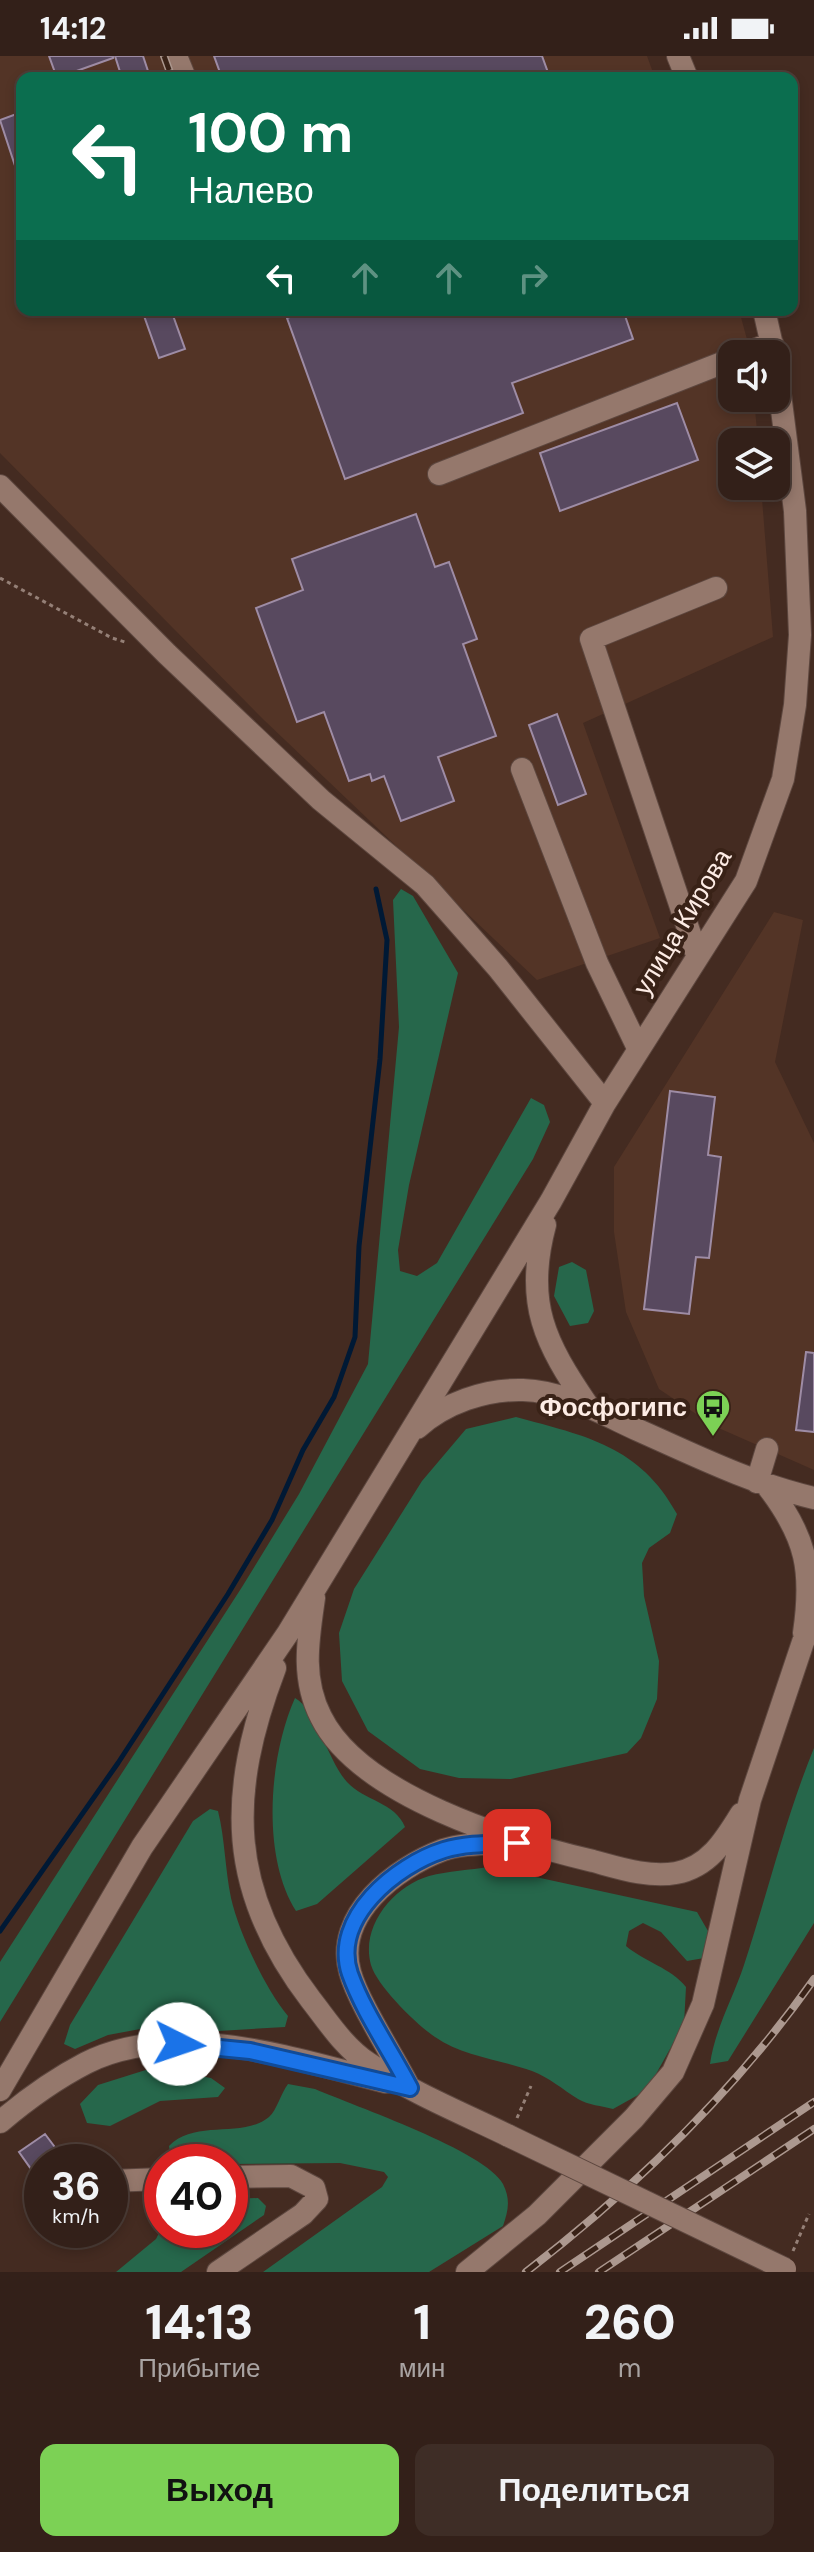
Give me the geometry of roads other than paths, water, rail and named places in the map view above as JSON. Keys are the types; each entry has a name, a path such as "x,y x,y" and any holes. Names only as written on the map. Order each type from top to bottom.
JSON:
{"street":[{"name":"улица Кирова","path":"765,316 771,340"},
{"path":"439,474 718,364"},
{"name":"улица Кирова","path":"551,1201 638,1048 746,881 783,779 795,705 800,635 795,511 782,412"},
{"path":"0,486 167,654 321,800 425,885 498,968 605,1103"},
{"path":"697,955 591,639 716,588"},
{"path":"522,769 597,963 638,1048"},
{"path":"551,1201 535,1263 541,1322 561,1367 588,1406"},
{"path":"0,2090 142,1847 288,1633 551,1201"},
{"path":"401,1443 432,1415 464,1399 524,1390 588,1406 762,1485 814,1498"},
{"path":"762,1485 767,1449"},
{"path":"762,1485 789,1514 803,1546 810,1587 803,1642"},
{"path":"315,1587 306,1652 309,1686 321,1718 343,1750 374,1775 420,1800 517,1843 634,1871 678,1873 696,1867 720,1848 750,1800"},
{"path":"467,2272 537,2215 634,2118 673,2072 703,2004 750,1800 803,1642 814,1620"},
{"path":"288,1633 256,1717 244,1775 243,1855 255,1907 294,1978 343,2042 366,2062 410,2088 788,2270"},
{"path":"410,2088 350,1973 346,1945 352,1926 367,1902 390,1881 430,1857 444,1850 471,1845 517,1843"},
{"path":"0,2122 30,2098 87,2063 150,2046 179,2044 250,2051 410,2088"},
{"path":"218,2272 303,2214 317,2199 314,2188 291,2176 248,2177"}],"waterway":[{"path":"0,1931 118,1763 228,1594 272,1520 303,1450 334,1397 355,1337 359,1246 380,1059 387,940 376,889"}],"railway":[{"path":"164,56 170,72"},
{"path":"526,2272 605,2207 681,2136 751,2060 814,1979"},
{"path":"560,2272 814,2102"},
{"path":"599,2272 814,2129"}],"place":[{"name":"Фосфогипс","path":"713,1438"}]}
